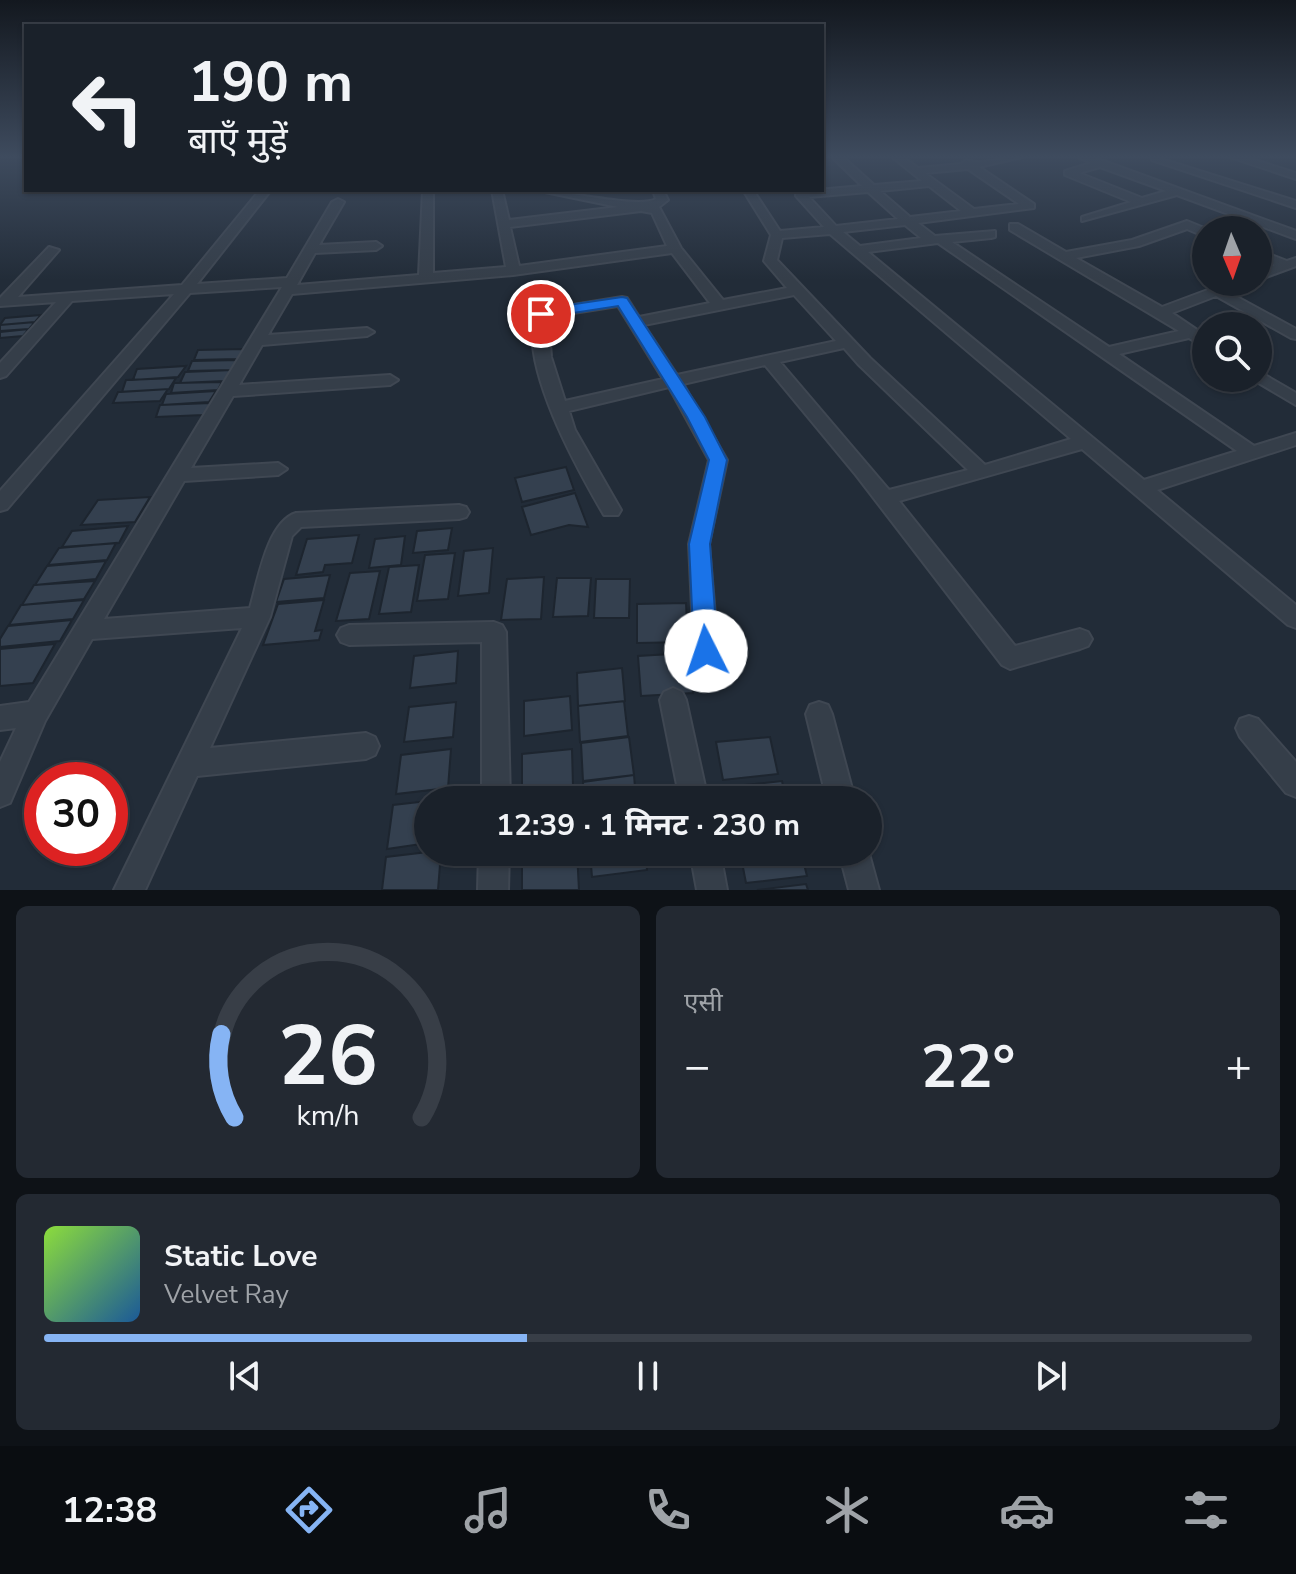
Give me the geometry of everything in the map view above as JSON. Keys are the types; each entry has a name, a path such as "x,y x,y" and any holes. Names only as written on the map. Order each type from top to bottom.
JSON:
{"street":[{"path":"0,504 187,288 260,198"},
{"path":"426,278 428,198"},
{"path":"498,198 513,271"},
{"path":"586,198 657,210 675,249 719,305"},
{"path":"503,224 644,207 658,204 661,198"},
{"path":"753,198 777,235 770,261 847,343 982,473"},
{"path":"803,198 833,230 1296,618"},
{"path":"879,198 907,221 1252,453"},
{"path":"950,198 971,213"},
{"path":"777,235 1030,206 1018,198"},
{"path":"1130,198 1141,202"},
{"path":"1086,219 1156,198"},
{"path":"1195,198 1296,235"},
{"path":"1275,198 1296,205"},
{"path":"0,793 36,713 338,202"},
{"path":"1217,216 1233,212"},
{"path":"1064,256 1135,243 1192,225"},
{"path":"1014,227 1161,312 1191,333"},
{"path":"857,250 991,234"},
{"path":"310,249 376,246"},
{"path":"3,302 187,288 426,278 513,271 675,249"},
{"path":"3,302 53,250"},
{"path":"1272,270 1291,263"},
{"path":"635,322 796,290"},
{"path":"1161,312 1204,296"},
{"path":"1226,296 1296,335"},
{"path":"0,373 68,297"},
{"path":"611,510 566,430 543,357 541,314 622,301 675,383 718,460 699,544 706,651"},
{"path":"255,341 367,332"},
{"path":"1105,353 1191,333"},
{"path":"559,408 847,343"},
{"path":"769,359 885,498 1010,658 1080,639"},
{"path":"228,391 390,380"},
{"path":"1272,383 1292,394"},
{"path":"1141,488 1296,439"},
{"path":"885,498 982,473 1086,441"},
{"path":"178,475 278,469"},
{"path":"129,890 259,617 283,533 296,520 459,512"},
{"path":"84,630 259,617"},
{"path":"349,635 494,632 496,786"},
{"path":"673,700 691,786"},
{"path":"0,718 36,713"},
{"path":"819,714 837,786"},
{"path":"1249,728 1296,783"},
{"path":"189,763 366,746"},
{"path":"493,890 494,866"},
{"path":"708,866 712,890"},
{"path":"858,866 864,890"}],"building":[{"path":"41,315 35,322 0,325 5,318"},
{"path":"35,322 29,329 0,331 0,325"},
{"path":"29,329 23,336 0,338 0,332"},
{"path":"244,349 238,359 194,360 198,350"},
{"path":"239,360 232,370 188,371 192,361"},
{"path":"186,366 178,377 133,380 137,369"},
{"path":"233,370 225,381 180,383 185,372"},
{"path":"176,378 169,389 122,392 126,380"},
{"path":"222,382 218,390 171,393 174,383"},
{"path":"168,389 160,401 113,403 118,392"},
{"path":"216,391 209,402 162,405 166,394"},
{"path":"211,403 204,415 156,417 160,405"},
{"path":"566,467 574,490 522,502 515,478"},
{"path":"575,493 588,527 569,525 531,535 522,507"},
{"path":"150,497 135,522 81,525 98,500"},
{"path":"128,526 119,543 62,547 72,531"},
{"path":"452,528 448,550 413,553 417,531"},
{"path":"359,535 352,563 325,565 323,572 296,575 307,539"},
{"path":"405,536 401,565 369,568 375,539"},
{"path":"116,543 107,560 48,565 59,548"},
{"path":"493,548 489,593 458,596 464,551"},
{"path":"455,553 448,599 417,601 425,555"},
{"path":"106,561 96,579 35,585 47,566"},
{"path":"419,565 411,612 379,614 389,567"},
{"path":"380,571 369,619 336,621 350,573"},
{"path":"330,575 324,598 276,602 284,579"},
{"path":"544,577 541,619 501,620 507,579"},
{"path":"557,578 591,578 588,616 553,617"},
{"path":"596,579 630,579 629,618 594,618"},
{"path":"95,581 84,599 22,605 34,585"},
{"path":"84,600 73,619 9,625 21,605"},
{"path":"324,600 315,631 322,630 319,640 263,645 278,604"},
{"path":"686,603 688,642 637,643 637,604"},
{"path":"72,620 60,641 0,647 0,639 8,626"},
{"path":"55,644 33,683 0,686 0,649"},
{"path":"458,651 456,683 410,688 414,656"},
{"path":"688,653 693,693 641,696 638,656"},
{"path":"622,668 625,701 578,706 577,673"},
{"path":"570,696 572,730 524,736 524,701"},
{"path":"624,701 628,736 580,742 578,706"},
{"path":"456,702 453,737 404,742 409,707"},
{"path":"629,737 634,775 583,781 581,743"},
{"path":"770,737 778,774 723,780 716,742"},
{"path":"451,749 448,786 414,786 414,792 396,794 401,755"},
{"path":"572,749 573,786 522,786 522,754"},
{"path":"634,775 635,786 583,786 583,782"},
{"path":"782,781 783,786 735,786"},
{"path":"414,803 414,845 387,849 393,805"},
{"path":"414,854 414,866 440,866 438,890 382,890 386,857"},
{"path":"522,866 578,866 579,890 522,890"},
{"path":"591,866 647,866 647,870 592,877"},
{"path":"743,866 804,866 807,876 746,883"},
{"path":"806,884 808,890 757,890"}],"route":[{"path":"541,314 622,301 696,417 718,460 699,544 706,651"}]}
